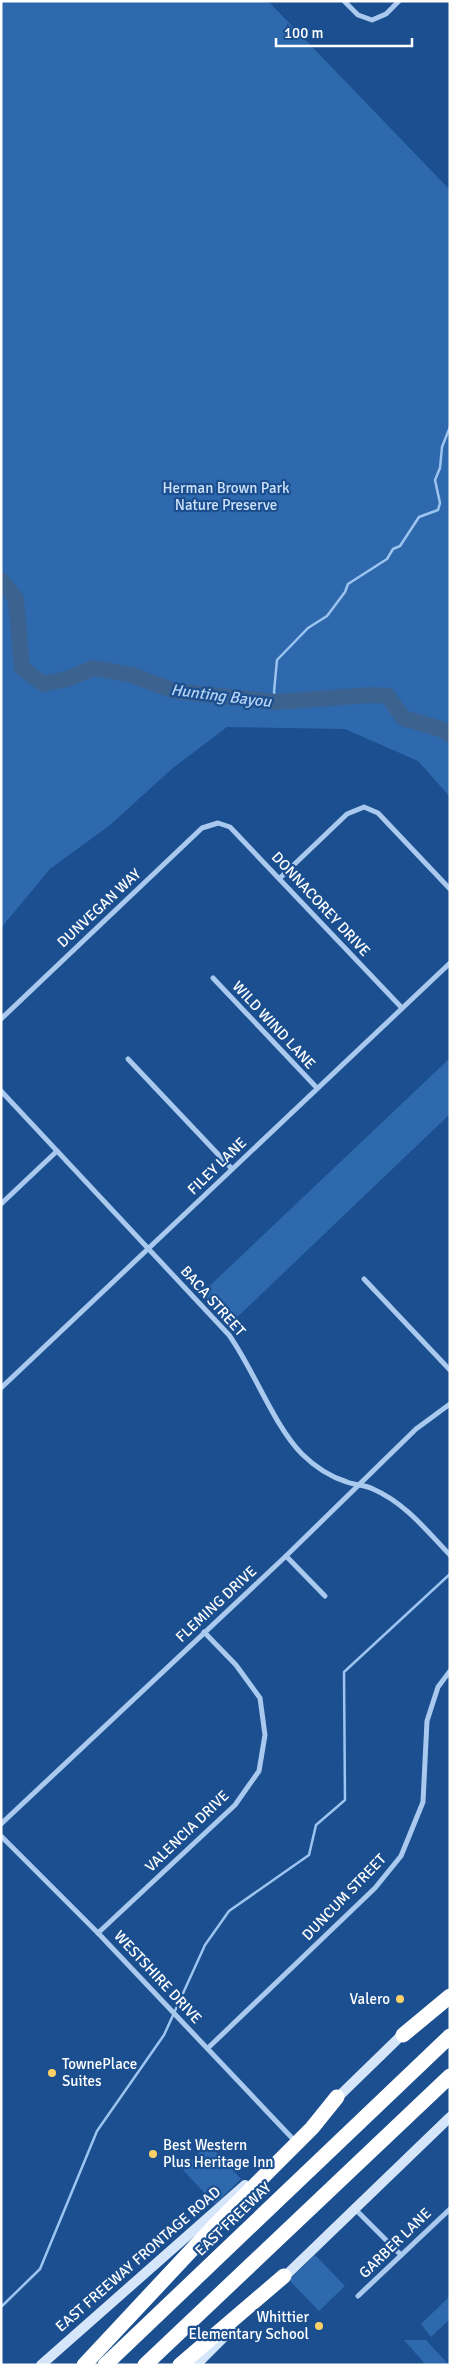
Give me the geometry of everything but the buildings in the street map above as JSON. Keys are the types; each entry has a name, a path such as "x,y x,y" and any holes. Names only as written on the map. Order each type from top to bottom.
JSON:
{"highway":[{"path":"402,2035 450,1996"},
{"name":"EAST FREEWAY","path":"105,2365 450,2036"},
{"path":"144,2365 450,2076"},
{"path":"84,2365 215,2225 312,2128 337,2097"},
{"path":"180,2365 284,2276"}],"main road":[{"name":"EAST FREEWAY FRONTAGE ROAD","path":"41,2365 245,2186 450,1989"},
{"path":"196,2365 284,2276 450,2117"}],"street":[{"path":"344,1 358,15 372,20 386,14 399,1"},
{"path":"280,878 348,814 364,807 378,813 450,889"},
{"name":"DONNACOREY DRIVE","path":"218,823 230,827 402,1008"},
{"name":"DUNVEGAN WAY","path":"1,1018 202,828 218,823"},
{"name":"FILEY LANE","path":"1,1388 450,963"},
{"name":"WILD WIND LANE","path":"213,978 317,1088"},
{"path":"128,1059 232,1168"},
{"name":"BACA STREET","path":"1,1091 229,1335 297,1448 315,1465 328,1473 346,1482 372,1488 403,1507 450,1555"},
{"path":"1,1204 57,1151"},
{"path":"364,1279 450,1370"},
{"name":"FLEMING DRIVE","path":"1,1824 286,1556 416,1429 450,1404"},
{"path":"286,1556 325,1596"},
{"name":"VALENCIA DRIVE","path":"98,1933 235,1805 259,1771 265,1736 260,1698 236,1664 204,1632"},
{"name":"DUNCUM STREET","path":"208,2048 375,1888 401,1856 423,1802 427,1721 438,1687 450,1671"},
{"name":"WESTSHIRE DRIVE","path":"1,1836 98,1933 293,2139"},
{"path":"354,2209 401,2255"},
{"name":"GARBER LANE","path":"358,2296 450,2209"}],"green space":[{"name":"Herman Brown Park Nature Preserve","path":"1,1 268,1 450,190 450,797 418,761 345,729 227,727 173,768 110,825 50,869 1,928"},
{"path":"450,1058 450,1114 229,1325 200,1295"},
{"path":"208,2143 241,2179 215,2204 183,2170"},
{"path":"315,2255 345,2286 319,2311 289,2280"},
{"path":"450,2296 450,2319 431,2337 421,2324"},
{"path":"404,2340 426,2340 449,2365 426,2365"}],"waterway":[{"path":"276,702 274,692 277,660 308,628 327,616 345,592 348,584 387,559 393,549 400,546 419,517 438,510 440,503 435,480 440,468 442,447 450,427"},
{"name":"Hunting Bayou","path":"1,580 16,599 22,668 43,684 67,679 94,668 132,675 174,691 276,702 371,695 388,696 403,718 441,729 450,735"},
{"path":"1,2307 40,2269 97,2131 164,2035 205,1945 229,1911 309,1855 316,1825 345,1800 344,1672 450,1574"}],"place":[{"name":"Valero","path":"400,1999"},
{"name":"TownePlace Suites","path":"52,2073"},
{"name":"Best Western Plus Heritage Inn","path":"153,2154"},
{"name":"Whittier Elementary School","path":"319,2326"}]}
